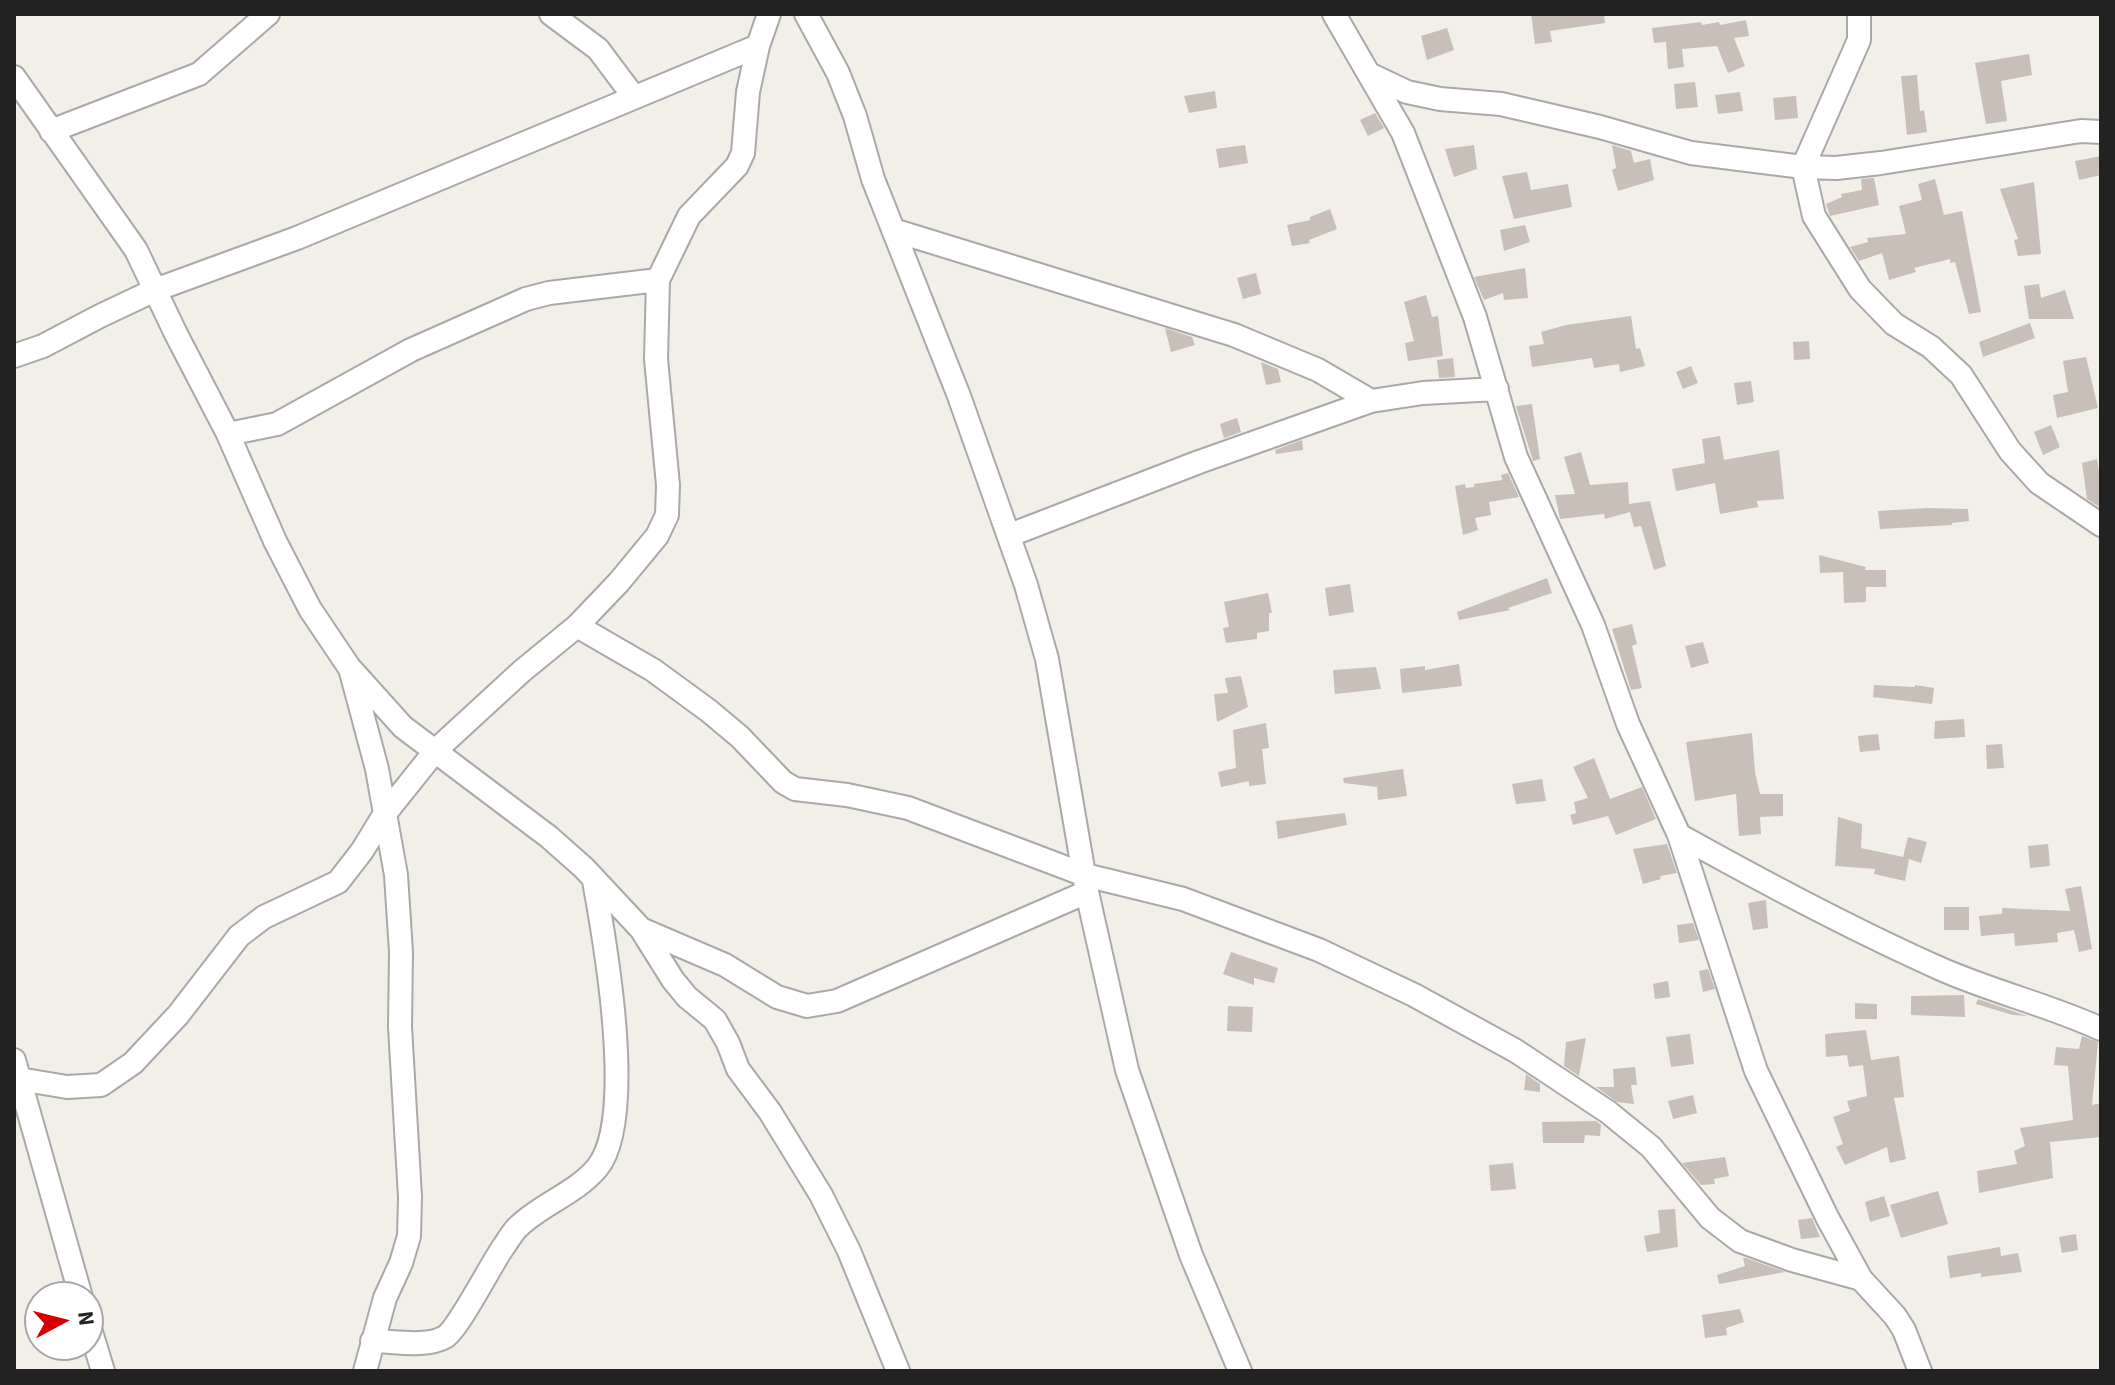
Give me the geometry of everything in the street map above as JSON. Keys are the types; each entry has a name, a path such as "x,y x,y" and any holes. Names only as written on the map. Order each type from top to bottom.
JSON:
{"street":[{"path":"51,131 199,74 268,14"},
{"path":"551,14 598,49 634,97"},
{"path":"17,1070 67,1087 101,1085 133,1063 178,1015 239,936 264,917 338,882 384,815 436,750 522,671 577,626 657,536 667,515 668,485 656,359 658,280 689,216 737,166 743,153 748,92 769,14"},
{"path":"806,14 838,73 855,116 873,179 940,345 1010,535 1047,659 1086,883 1127,1070 1191,1255 1240,1371"},
{"path":"1334,14 1403,133 1475,317 1516,457 1593,625 1628,724 1679,835 1756,1071 1827,1217 1861,1279 1895,1316 1908,1338 1920,1371"},
{"path":"1859,14 1859,40 1803,167 1814,216 1860,289 1894,324 1931,347 1961,375 2010,451 2039,483 2101,525"},
{"path":"14,356 43,346 155,290 297,238 758,46"},
{"path":"1369,74 1407,92 1440,99 1501,104 1600,127 1691,153 1803,167 1866,164 2081,131 2101,132"},
{"path":"14,77 136,250 228,434 275,541 310,609 349,667 403,727 549,837 594,879 641,929 687,997 715,1020 738,1069 770,1112 821,1195 849,1251 898,1371"},
{"path":"893,230 1234,335 1318,370 1371,401"},
{"path":"228,434 277,424 359,376 526,299 549,293 658,280"},
{"path":"1010,535 1199,462 1371,401 1423,393 1497,389"},
{"path":"577,626 653,670 709,711 740,737 783,782 795,789 847,795 908,808 1086,883 1183,899 1319,950 1414,995 1516,1051 1608,1112 1651,1147 1710,1218 1740,1241 1792,1260 1861,1279"},
{"path":"349,667 374,758 396,875 410,1210 409,1236 385,1298 365,1371"},
{"path":"1679,835 1781,891 1939,968 1989,989 2058,1009 2101,1029"},
{"path":"372,1341 419,1342 443,1338 455,1328 495,1259 519,1226 597,1168 609,1145 617,1092 616,1067 606,949 594,879"},
{"path":"641,929 725,965 777,997 807,1006 837,1001 1086,883"},
{"path":"17,1070 76,1281"}],"building":[{"path":"1531,14 1604,14 1605,23 1550,31 1552,42 1535,44"},
{"path":"1746,20 1749,36 1734,38 1745,66 1728,73 1717,46 1682,49 1684,67 1668,69 1666,42 1654,43 1652,28 1701,22 1702,25 1719,22 1720,25"},
{"path":"1447,28 1454,50 1427,60 1421,36"},
{"path":"2029,54 2032,75 2001,81 2007,121 1986,124 1975,63"},
{"path":"1917,75 1920,111 1924,110 1927,132 1907,135 1901,76"},
{"path":"1695,82 1698,107 1676,109 1674,84"},
{"path":"1215,91 1217,108 1189,113 1184,96"},
{"path":"1740,92 1743,111 1718,114 1715,95"},
{"path":"1796,96 1798,118 1775,120 1773,98"},
{"path":"1375,113 1384,128 1368,136 1360,120"},
{"path":"1245,145 1248,163 1219,168 1216,149"},
{"path":"1474,145 1477,169 1454,177 1445,149"},
{"path":"1612,145 1631,151 1634,163 1650,159 1654,180 1618,191 1612,170 1616,168"},
{"path":"2101,156 2101,175 2079,180 2075,161"},
{"path":"1527,172 1531,190 1568,184 1572,207 1514,219 1502,176"},
{"path":"1874,178 1879,205 1830,216 1826,204 1842,197 1841,194 1862,190 1861,179"},
{"path":"1935,179 1944,215 1962,211 1981,312 1969,314 1955,262 1950,263 1950,259 1914,268 1916,272 1889,280 1882,253 1859,261 1850,247 1868,242 1867,238 1906,234 1899,206 1922,200 1918,184"},
{"path":"2034,182 2041,254 2018,256 2014,240 2018,239 2000,189"},
{"path":"1330,209 1337,229 1309,240 1310,243 1292,246 1287,225 1310,220 1310,217"},
{"path":"1525,225 1530,242 1504,251 1500,230"},
{"path":"1525,268 1528,298 1504,300 1503,293 1484,300 1474,277"},
{"path":"1256,273 1261,294 1243,299 1237,278"},
{"path":"2039,284 2041,298 2065,290 2074,319 2029,319 2024,286"},
{"path":"1426,295 1432,317 1438,316 1443,356 1408,361 1405,343 1414,341 1404,302"},
{"path":"1631,316 1636,349 1640,348 1645,366 1620,372 1619,364 1594,368 1592,358 1532,367 1529,346 1544,344 1541,332 1566,325"},
{"path":"2030,323 2035,338 1983,357 1979,342"},
{"path":"1165,328 1192,337 1195,345 1171,352"},
{"path":"1809,341 1810,359 1794,360 1793,342"},
{"path":"2086,357 2098,408 2057,418 2053,395 2068,392 2063,361"},
{"path":"1453,358 1455,377 1439,378 1437,360"},
{"path":"1261,362 1278,369 1281,382 1266,385"},
{"path":"1691,366 1698,383 1683,389 1676,372"},
{"path":"1751,381 1754,402 1737,405 1734,383"},
{"path":"1532,404 1540,459 1533,461 1516,406"},
{"path":"1237,418 1241,432 1224,438 1220,424"},
{"path":"2051,425 2060,447 2043,455 2034,432"},
{"path":"1720,436 1724,460 1779,450 1784,499 1757,501 1758,507 1720,514 1715,483 1676,491 1672,469 1705,463 1702,439"},
{"path":"1302,440 1303,450 1276,454 1275,450"},
{"path":"1581,452 1590,485 1628,482 1629,504 1650,501 1666,566 1654,570 1641,526 1634,527 1630,512 1605,519 1604,514 1560,519 1555,495 1575,494 1564,457"},
{"path":"2097,459 2101,508 2087,499 2082,463"},
{"path":"1508,473 1519,497 1489,502 1491,515 1475,518 1478,530 1463,535 1455,486 1465,484 1466,488 1474,487 1474,484 1502,480 1501,475"},
{"path":"1968,509 1969,521 1952,525 1880,529 1878,511"},
{"path":"1819,555 1866,567 1865,570 1886,570 1886,587 1866,587 1866,602 1844,603 1843,572 1820,573"},
{"path":"1547,578 1552,593 1508,608 1510,610 1459,620 1457,612"},
{"path":"1350,584 1354,612 1329,616 1325,588"},
{"path":"1268,593 1272,613 1269,613 1269,631 1257,633 1257,639 1226,643 1223,628 1229,627 1224,602"},
{"path":"1632,624 1637,644 1632,646 1642,688 1631,690 1612,629"},
{"path":"1703,642 1709,663 1691,668 1685,646"},
{"path":"1459,664 1462,686 1402,693 1400,669 1425,666 1425,670"},
{"path":"1376,667 1381,689 1335,694 1333,670"},
{"path":"1241,676 1248,707 1217,722 1214,694 1228,693 1225,678"},
{"path":"1874,685 1934,688 1932,704 1873,697"},
{"path":"1964,719 1965,737 1934,739 1935,721"},
{"path":"1266,723 1269,748 1262,749 1266,784 1249,786 1249,781 1221,787 1218,772 1236,768 1233,730"},
{"path":"1752,733 1760,794 1783,794 1783,816 1760,817 1761,834 1739,836 1736,794 1695,801 1686,742"},
{"path":"1878,734 1880,750 1860,752 1858,736"},
{"path":"2002,744 2004,768 1987,769 1986,745"},
{"path":"1594,758 1610,799 1642,787 1656,819 1616,835 1608,816 1573,825 1570,815 1576,813 1574,802 1588,798 1573,767"},
{"path":"1403,769 1407,796 1378,800 1377,787 1344,783 1343,778"},
{"path":"1542,779 1546,801 1516,804 1512,784"},
{"path":"1345,813 1347,825 1278,839 1276,821"},
{"path":"1838,817 1862,824 1861,848 1903,857 1908,837 1927,842 1921,863 1909,859 1905,881 1874,874 1875,869 1835,866"},
{"path":"1667,844 1677,873 1643,884 1633,849"},
{"path":"2048,844 2050,866 2030,868 2028,846"},
{"path":"2081,886 2092,949 2079,952 2074,930 2057,933 2058,942 2015,946 2014,933 1981,936 1979,916 2002,914 2002,908 2070,911 2065,889"},
{"path":"1766,900 1768,928 1753,930 1748,903"},
{"path":"1944,907 1969,907 1969,930 1944,930"},
{"path":"1693,923 1699,940 1679,943 1677,925"},
{"path":"1231,952 1278,968 1274,983 1254,978 1254,985 1223,974"},
{"path":"1708,969 1715,989 1703,992 1699,971"},
{"path":"1668,981 1670,997 1655,999 1653,984"},
{"path":"1964,995 1965,1017 1911,1015 1911,996"},
{"path":"1978,999 2027,1016 1976,1004"},
{"path":"1855,1003 1877,1004 1877,1019 1855,1019"},
{"path":"1228,1006 1253,1007 1252,1032 1227,1031"},
{"path":"1866,1030 1871,1060 1899,1056 1904,1097 1894,1098 1906,1159 1890,1163 1887,1147 1845,1165 1836,1147 1843,1144 1833,1117 1850,1111 1847,1101 1867,1096 1863,1065 1849,1067 1847,1055 1826,1057 1825,1034"},
{"path":"1690,1034 1694,1064 1671,1067 1666,1037"},
{"path":"2082,1036 2098,1042 2092,1105 2101,1103 2101,1137 2050,1142 2053,1178 1979,1193 1977,1171 2017,1164 2014,1151 2025,1146 2020,1128 2073,1120 2068,1066 2054,1065 2056,1047 2079,1049"},
{"path":"1586,1038 1579,1076 1564,1066 1566,1042"},
{"path":"1635,1067 1637,1085 1631,1085 1634,1104 1617,1102 1596,1087 1614,1087 1613,1069"},
{"path":"1526,1074 1540,1084 1540,1092 1524,1090"},
{"path":"1693,1095 1697,1113 1673,1119 1668,1101"},
{"path":"1596,1121 1601,1125 1600,1136 1585,1135 1584,1143 1543,1143 1542,1122"},
{"path":"1725,1157 1729,1176 1714,1179 1715,1184 1701,1185 1682,1163"},
{"path":"1513,1163 1516,1189 1491,1191 1489,1165"},
{"path":"1938,1191 1948,1224 1901,1238 1890,1205"},
{"path":"1884,1196 1890,1216 1870,1222 1865,1202"},
{"path":"1675,1209 1678,1247 1647,1252 1644,1236 1660,1233 1658,1210"},
{"path":"1812,1218 1820,1237 1801,1239 1798,1220"},
{"path":"2076,1234 2078,1250 2062,1253 2059,1237"},
{"path":"2000,1247 2001,1256 2018,1253 2022,1272 1981,1277 1981,1273 1950,1278 1947,1256"},
{"path":"1743,1258 1785,1272 1719,1284 1717,1275 1745,1266"},
{"path":"1740,1309 1744,1322 1726,1328 1727,1335 1705,1338 1702,1315"}]}
